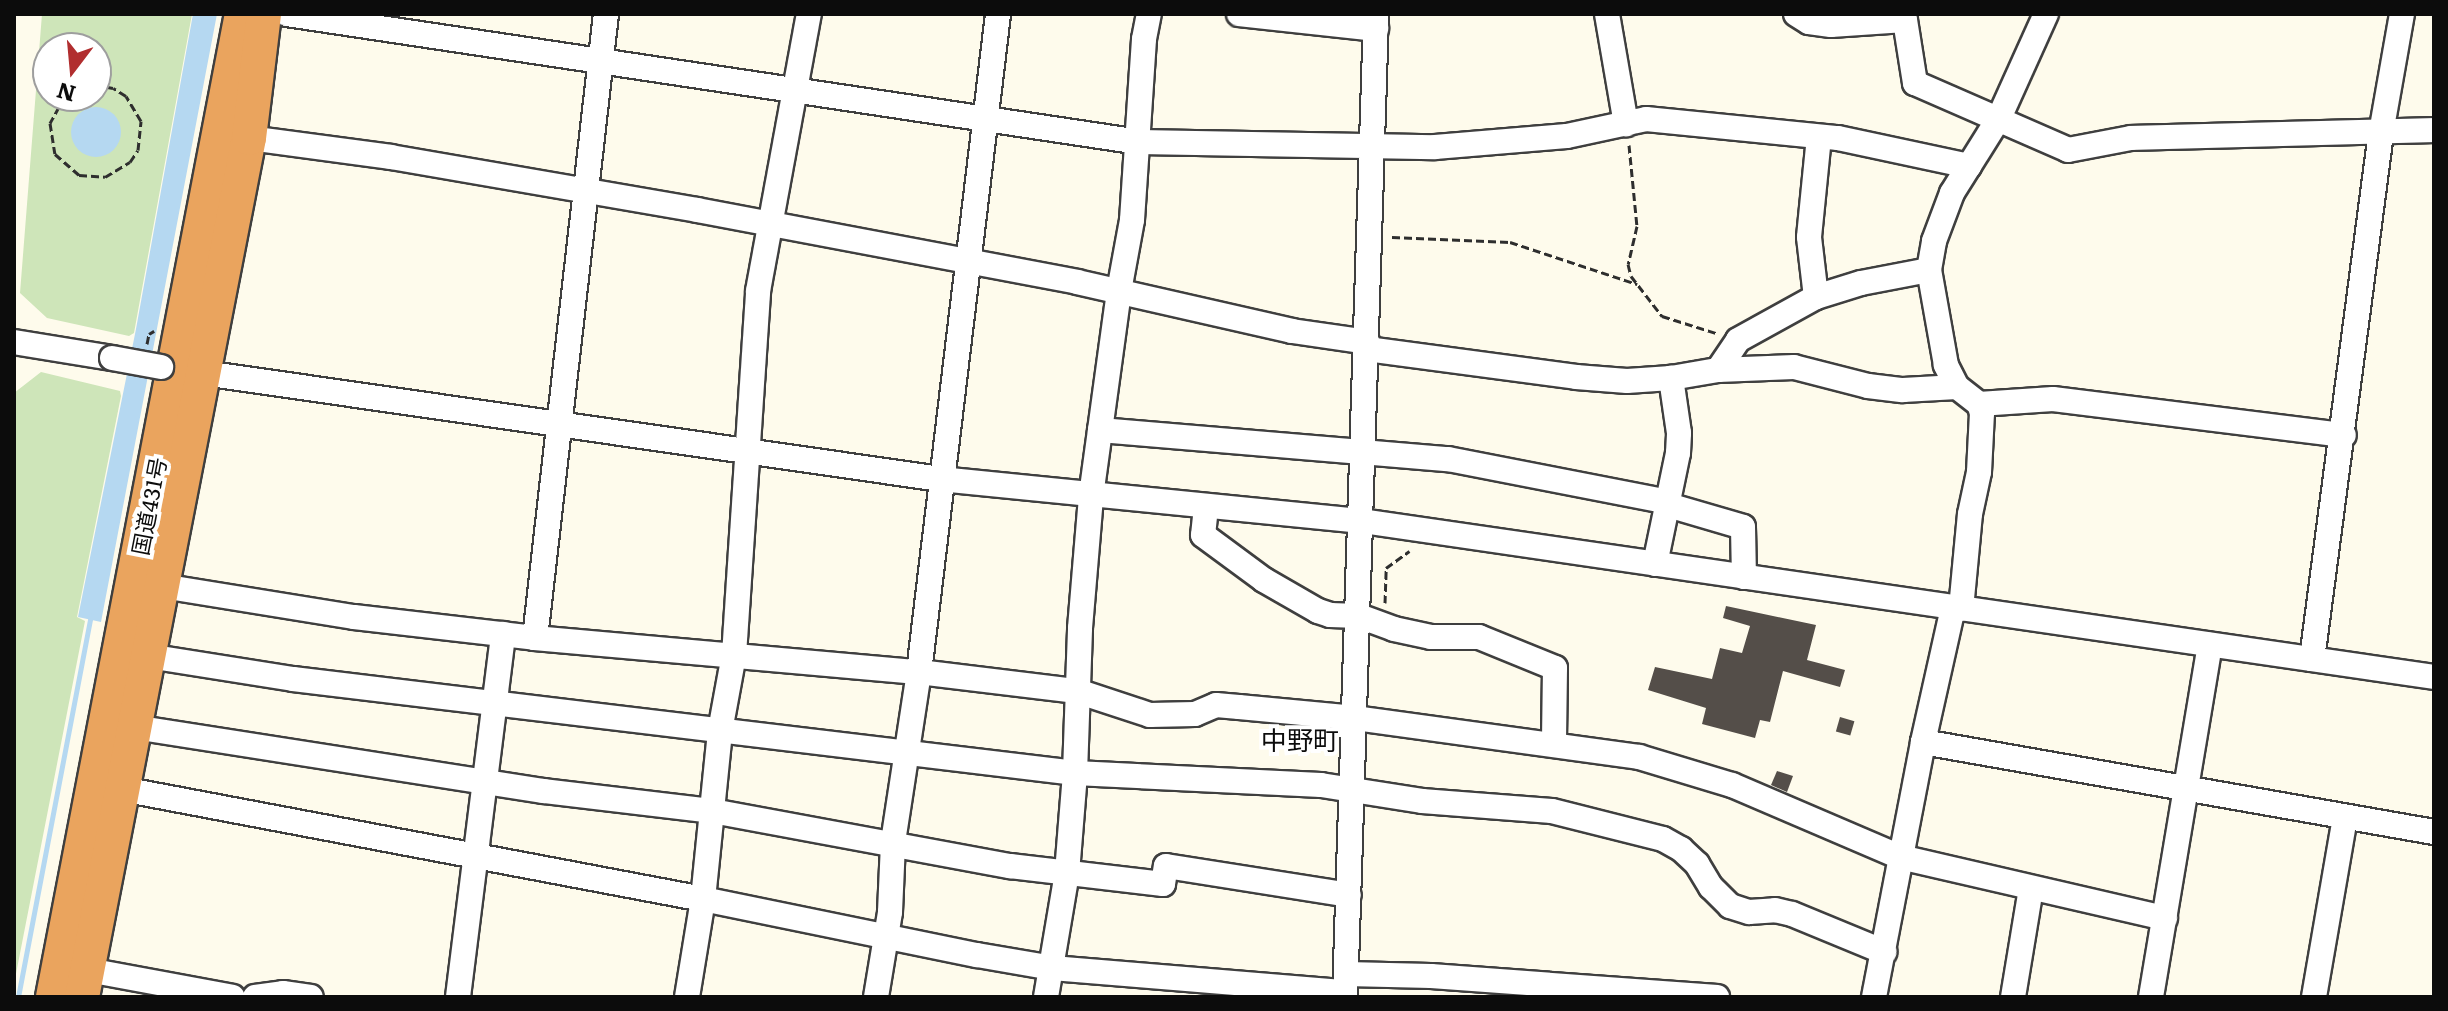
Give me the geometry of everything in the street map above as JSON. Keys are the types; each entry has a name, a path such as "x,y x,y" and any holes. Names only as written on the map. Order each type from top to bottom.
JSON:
{"highway":[{"name":"国道431号","path":"53,997 179,370 242,14"},
{"name":"国道431号","path":"85,984 162,586 179,370 249,138 264,14"}],"street":[{"path":"287,14 1139,142 1435,147 1567,136 1646,119 1819,137 1969,166"},
{"path":"535,638 606,14"},
{"path":"687,997 703,899 720,731 734,655 750,452 758,291 809,14"},
{"path":"876,997 886,937 893,842 919,672 940,479 988,120 998,14"},
{"path":"1046,997 1067,873 1091,496 1119,291 1132,220 1144,39 1149,14"},
{"path":"1239,14 1376,22 1345,988"},
{"path":"1607,14 1626,124"},
{"path":"1796,14 1809,22 1831,25 1905,17 1915,83 2068,150 2131,138 2434,130"},
{"path":"2046,14 1999,118 1952,193 1934,241 1929,270 1939,335 1946,365 1957,387 1979,404 2053,399 2344,435"},
{"path":"2312,659 2344,435 2381,133 2402,14"},
{"path":"1816,297 1809,237 1819,137"},
{"path":"249,138 391,157 585,190 1119,291 1292,331 1576,377 1627,381 1718,370 1794,367 1891,389 1957,387"},
{"path":"1718,370 1738,340 1816,297 1861,283 1929,270"},
{"path":"14,342 179,370 940,479 1362,521 2434,677"},
{"path":"1655,564 1679,433 1671,378"},
{"path":"1874,997 1923,742 1957,609 1979,472 1979,404"},
{"path":"1100,430 1448,459 1668,503 1743,527 1744,577"},
{"path":"1206,507 1203,535 1264,580 1318,611 1330,615 1359,616 1411,633 1479,637 1555,668 1554,744"},
{"path":"162,586 354,617 535,638 919,672 1077,691 1150,715 1195,714 1216,705 1355,718 1639,757 1732,785 1900,857 2165,918"},
{"path":"458,997 503,634"},
{"path":"2151,997 2210,645"},
{"path":"148,656 293,679 1075,773 1353,788 1422,801 1552,811 1663,839 1681,849 1697,864 1711,887 1730,906 1749,912 1775,910 1792,914 1884,952"},
{"path":"134,727 483,781 712,811 893,842 950,857 1163,884 1166,866 1349,895"},
{"path":"1923,742 2434,832"},
{"path":"122,789 703,899 886,937 1182,988 1345,988 1431,976 1717,997"},
{"path":"2314,997 2345,817"},
{"path":"2013,997 2031,888"},
{"path":"85,984 233,997"},
{"path":"255,997 283,993 311,997"}],"path":[{"path":"56,112 50,123 55,154 79,175 105,177 130,162 138,150 141,121 126,96 112,88"},
{"path":"1626,124 1637,226 1628,264 1637,284 1662,316 1738,340"},
{"path":"1370,237 1510,242 1637,284"},
{"path":"1385,603 1386,568 1398,557 1418,549"}],"green space":[{"path":"42,14 192,14 134,333 129,336 47,318 20,293 34,112 112,112 112,32 41,32"},
{"path":"41,372 120,391 121,396 77,617 85,621 14,984 14,393"}],"water":[{"path":"193,14 217,14 101,622 78,617 136,329"},
{"path":"81,112 111,112 119,122 119,142 106,155 86,155 73,142 73,122"}],"building":[{"path":"1726,606 1816,625 1807,660 1845,670 1840,687 1783,671 1770,722 1760,720 1755,738 1702,724 1706,708 1648,690 1655,667 1712,679 1720,648 1742,653 1750,626 1723,618"},
{"path":"1840,717 1854,721 1850,736 1836,731"},
{"path":"1777,771 1793,776 1787,792 1771,785"}],"waterway":[{"path":"18,997 91,616"}],"district":[{"name":"中野町","path":"1300,739"}]}
